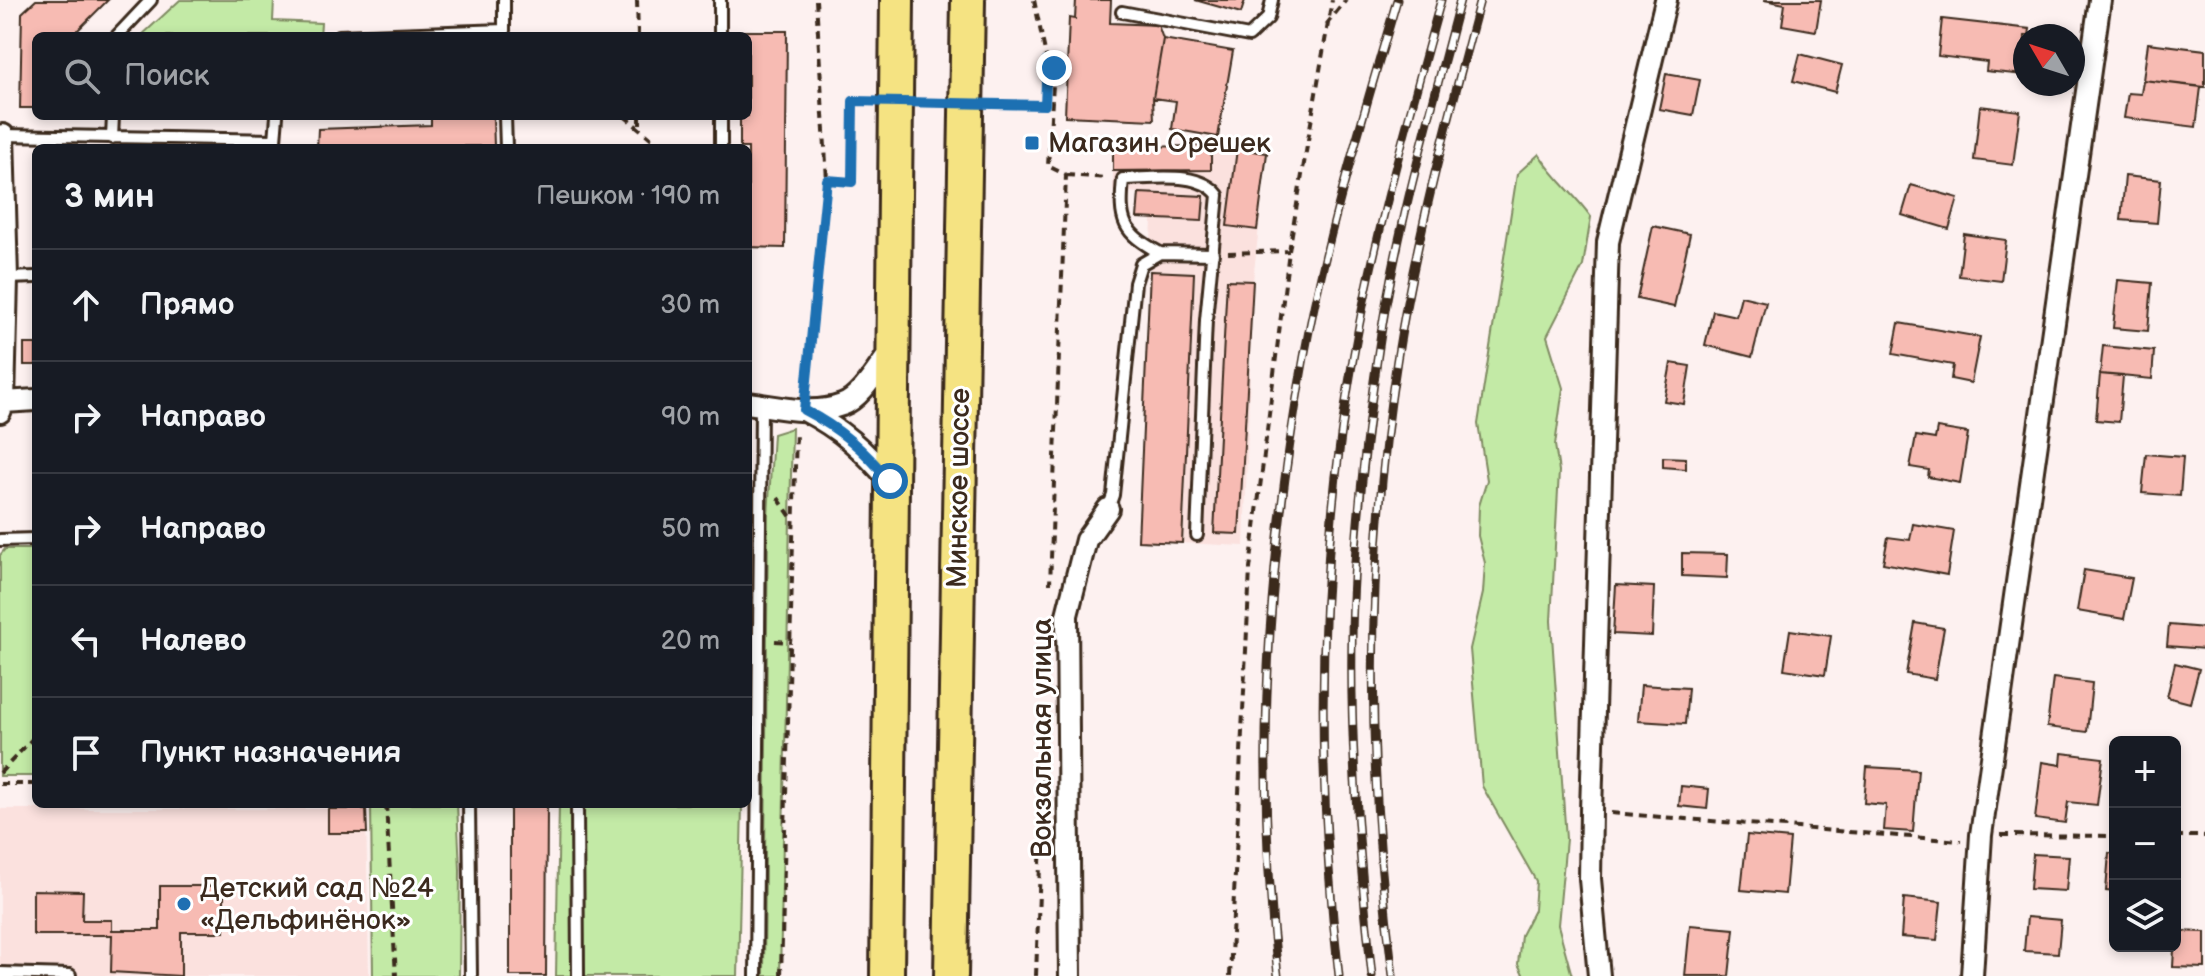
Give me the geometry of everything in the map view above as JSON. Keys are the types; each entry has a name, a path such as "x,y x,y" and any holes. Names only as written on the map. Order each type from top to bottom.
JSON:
{"highway":[{"path":"887,976 897,0"},
{"name":"Минское шоссе","path":"951,976 968,0"}],"street":[{"path":"1599,976 1590,879 1608,242 1666,0"},
{"path":"1972,976 1981,835 2100,0"},
{"path":"2,135 7,278 2,407 32,401"},
{"path":"754,404 804,410 843,405 862,388 892,350"},
{"path":"804,410 836,426 857,442 890,481"},
{"name":"Вокзальная улица","path":"1070,976 1067,615 1086,540 1108,509"}],"lane":[{"path":"121,32 151,0"},
{"path":"504,0 504,32"},
{"path":"720,0 720,32"},
{"path":"1122,12 1249,36 1268,18 1272,0"},
{"path":"112,138 113,120"},
{"path":"2,135 275,140 277,120"},
{"path":"505,120 506,144"},
{"path":"721,120 721,144"},
{"path":"1197,535 1206,320 1213,254 1218,195 1211,186 1197,180 1123,179 1120,214 1134,238 1160,253 1213,254"},
{"path":"1108,509 1113,495 1135,283 1141,264 1160,253"},
{"path":"7,278 32,277"},
{"path":"754,404 752,640 756,976"},
{"path":"0,540 32,539"},
{"path":"469,808 471,976"},
{"path":"577,808 578,976"},
{"path":"0,973 70,975"}],"path":[{"path":"637,0 638,32"},
{"path":"781,976 795,436 804,410 827,180 816,0"},
{"path":"827,180 852,182 853,101 1045,105 1047,61 1034,0"},
{"path":"1230,976 1250,569 1289,251 1332,0"},
{"path":"1325,27 1346,0"},
{"path":"1047,61 1054,68 1048,166 1066,175 1123,179"},
{"path":"629,120 658,144"},
{"path":"640,120 640,129"},
{"path":"1050,599 1066,175"},
{"path":"1213,254 1289,251"},
{"path":"0,773 32,739"},
{"path":"1036,976 1045,740"},
{"path":"0,784 32,784"},
{"path":"386,808 396,976"},
{"path":"1591,811 1959,842 1981,835 2109,836"},
{"path":"2181,836 2205,836"}],"shaded area":[{"path":"1211,146 1267,153 1253,281 1244,546 1138,541 1152,220 1137,218 1139,193 1113,191 1113,147"},
{"name":"Детский сад №24 «Дельфинёнок»","path":"0,809 366,809 369,976 0,976"}],"green space":[{"path":"180,0 274,0 273,21 321,23 320,32 145,32"},
{"path":"1539,154 1591,217 1583,266 1547,336 1563,388 1555,445 1559,471 1551,621 1566,839 1558,925 1572,976 1524,976 1518,964 1521,935 1534,910 1536,881 1482,786 1470,649 1483,593 1485,563 1478,536 1479,506 1487,480 1478,424 1517,174"},
{"path":"792,428 780,976 764,976 768,517 773,434"},
{"path":"5,549 32,549 32,776 0,776 0,555"},
{"path":"371,808 457,808 459,976 373,976"},
{"path":"559,808 742,808 738,976 556,976"}],"building":[{"path":"36,0 108,0 76,32 32,32 32,108 20,108 22,13"},
{"path":"1076,0 1111,0 1110,23 1158,25 1163,39 1153,98 1154,120 1065,116 1069,18 1075,19"},
{"path":"1195,0 1245,0 1241,13"},
{"path":"1764,0 1821,0 1816,31 1782,25 1785,4"},
{"path":"1942,19 2013,27 2013,74 1986,71 1987,62 1938,56"},
{"path":"787,31 785,248 752,247 752,144 740,144 740,120 752,120 752,32 741,32"},
{"path":"1163,39 1233,51 1218,137 1172,129 1176,101 1153,98"},
{"path":"2148,43 2205,50 2205,87 2143,80"},
{"path":"1800,54 1842,65 1835,92 1793,81"},
{"path":"1666,74 1700,80 1693,115 1659,109"},
{"path":"2143,80 2201,87 2196,127 2124,118 2128,93 2141,94"},
{"path":"1980,106 2020,111 2013,165 1974,160"},
{"path":"431,120 493,120 494,144 317,144 318,129 431,125"},
{"path":"1211,146 1211,170 1113,171 1113,147"},
{"path":"1237,149 1267,153 1257,230 1227,226"},
{"path":"2125,176 2161,180 2157,223 2121,220"},
{"path":"1911,185 1958,198 1949,229 1902,215"},
{"path":"1139,193 1204,196 1202,221 1137,218"},
{"path":"1653,226 1690,234 1674,307 1637,299"},
{"path":"1964,234 2006,240 2001,281 1959,276"},
{"path":"1150,271 1194,273 1182,543 1138,541"},
{"path":"1227,280 1253,281 1239,534 1214,533"},
{"path":"2118,280 2152,283 2148,331 2113,328"},
{"path":"1741,296 1766,302 1752,357 1705,345 1713,311 1736,316"},
{"path":"1899,323 1980,337 1971,383 1951,379 1953,365 1893,354"},
{"path":"24,344 32,344 32,365 24,365"},
{"path":"2103,346 2154,351 2152,379 2100,374"},
{"path":"1671,363 1690,366 1684,404 1664,401"},
{"path":"2100,374 2123,376 2119,422 2096,420"},
{"path":"1937,428 1968,433 1960,483 1928,477 1929,470 1910,467 1916,436 1935,439"},
{"path":"2146,454 2183,457 2180,496 2142,493"},
{"path":"1663,457 1686,458 1686,469 1663,467"},
{"path":"1913,524 1954,531 1947,575 1883,563 1888,537 1910,540"},
{"path":"1682,553 1728,554 1727,578 1682,576"},
{"path":"2084,570 2132,578 2124,619 2077,611"},
{"path":"1616,585 1654,587 1652,636 1613,634"},
{"path":"1915,623 1944,628 1935,679 1906,674"},
{"path":"2169,625 2205,628 2205,649 2167,646"},
{"path":"1790,630 1831,636 1825,675 1784,669"},
{"path":"2175,663 2199,669 2190,703 2167,697"},
{"path":"2053,678 2092,683 2087,732 2047,727"},
{"path":"1641,685 1688,688 1685,724 1638,721"},
{"path":"2062,753 2103,758 2097,805 2068,802 2065,823 2035,819 2042,762 2061,765"},
{"path":"1867,767 1918,770 1913,832 1884,830 1886,805 1864,803"},
{"path":"1681,786 1709,789 1707,809 1679,806"},
{"path":"510,808 547,808 546,976 510,976"},
{"path":"328,809 366,809 367,833 328,833"},
{"path":"1747,835 1790,839 1785,894 1741,890"},
{"path":"2109,853 2109,891 2106,891"},
{"path":"2033,854 2069,856 2066,891 2030,889"},
{"path":"160,886 224,886 224,932 181,932 181,976 111,972 112,935 33,935 33,890 83,891 82,920 112,920 112,930 160,930"},
{"path":"1904,898 1941,902 1937,940 1901,937"},
{"path":"2027,917 2061,920 2058,953 2024,951"},
{"path":"1690,925 1734,929 1729,976 1685,976"},
{"path":"2181,931 2205,932 2205,968 2173,967 2174,952 2181,952"}],"railway":[{"path":"1278,976 1271,899 1266,743 1273,588 1281,511 1304,357 1323,267 1397,0"},
{"path":"1339,976 1331,898 1323,742 1327,586 1333,508 1362,308 1393,176 1441,0"},
{"path":"1372,976 1354,765 1353,603 1360,498 1377,360 1393,269 1460,0"},
{"path":"1393,976 1384,899 1374,745 1373,668 1379,514 1397,360 1413,269 1480,0"}],"place":[{"name":"Магазин Орешек","path":"1032,143"},
{"name":"Детский сад №24 «Дельфинёнок»","path":"184,904"}],"route":[{"path":"890,481 857,442 836,426 804,410 827,180 852,182 853,101 1045,105 1047,61 1054,68"}]}
